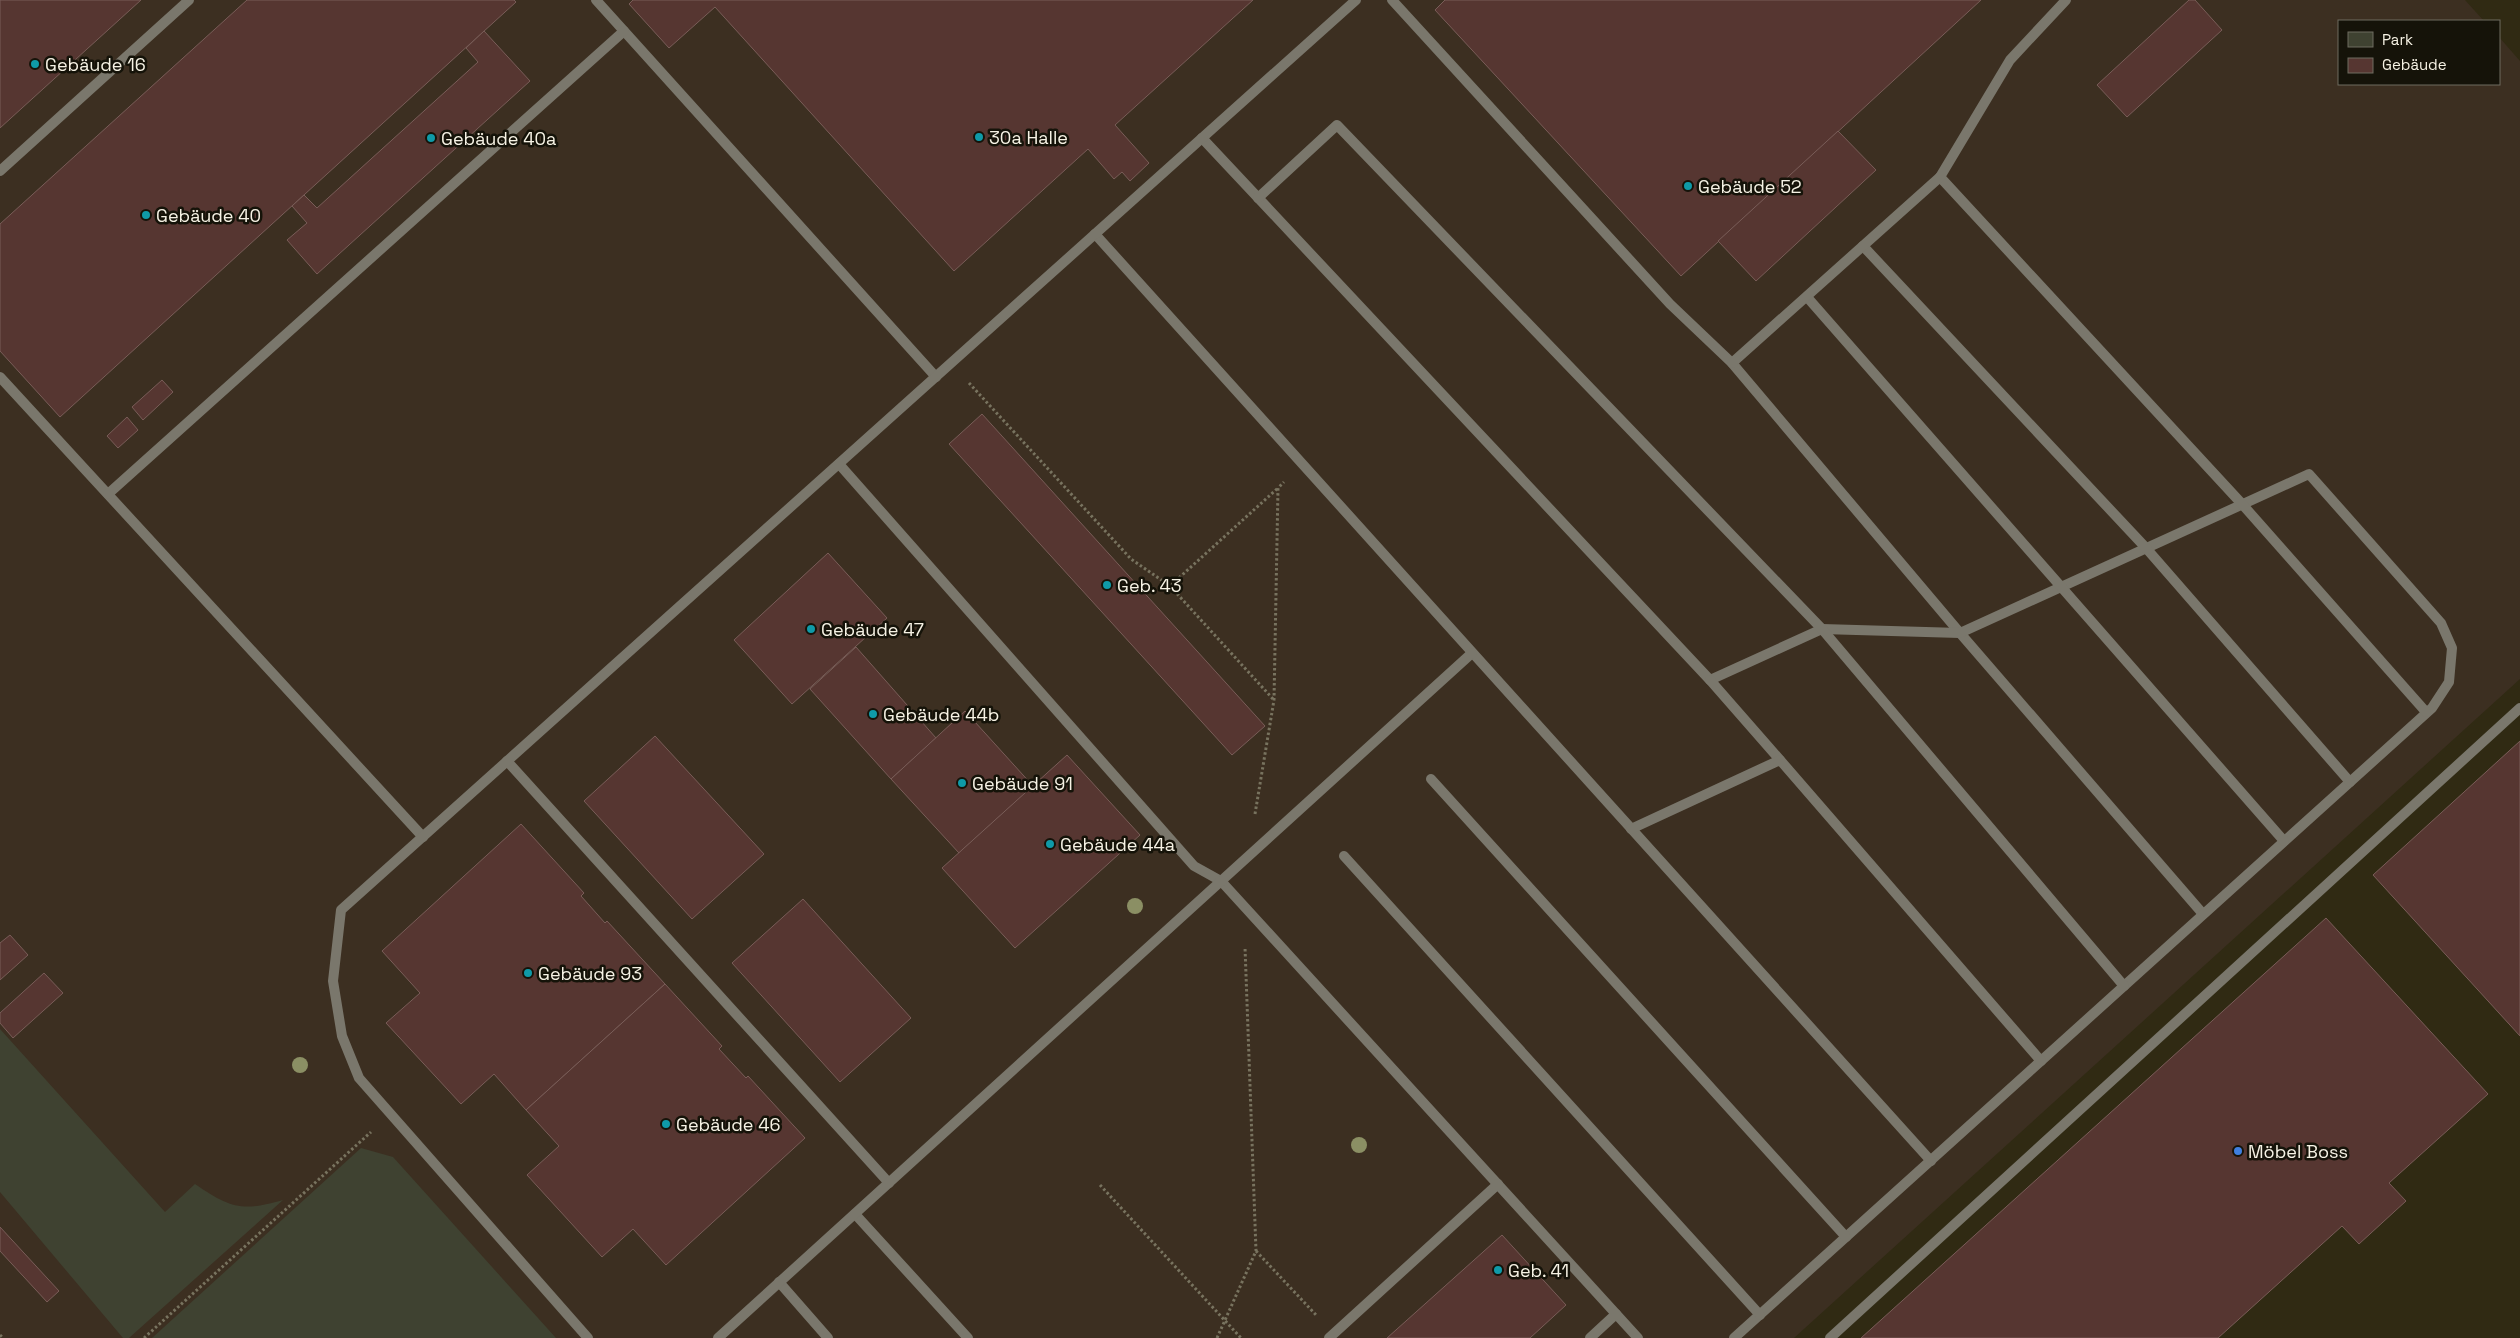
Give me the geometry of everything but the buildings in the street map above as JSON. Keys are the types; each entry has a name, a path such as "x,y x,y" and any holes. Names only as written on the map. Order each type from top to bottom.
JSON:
{"lane":[{"path":"0,171 189,0"},
{"path":"596,0 936,377"},
{"path":"588,1338 359,1078 342,1036 333,981 341,910 1356,0"},
{"path":"1392,0 1670,304 1732,363 1960,633 2203,914"},
{"path":"1732,363 1940,177 2010,60 2066,0"},
{"path":"108,494 624,31"},
{"path":"1258,198 1337,125 1822,629 2124,986"},
{"path":"1202,138 1710,680 2041,1061"},
{"path":"1940,177 2242,504 2426,712"},
{"path":"1095,234 1931,1161"},
{"path":"1863,246 2146,548 2350,782"},
{"path":"1807,297 2284,841"},
{"path":"0,377 423,837"},
{"path":"839,464 1194,866 1221,880 1638,1338"},
{"path":"1710,680 1822,629 1960,633 2309,474 2441,623 2452,648 2449,682 2426,712 1734,1338"},
{"path":"718,1338 1472,653"},
{"path":"1830,1338 2520,708"},
{"path":"1631,829 1780,760"},
{"path":"507,761 888,1183"},
{"path":"1432,779 1846,1237"},
{"path":"1344,856 1760,1315"},
{"path":"1331,1336 1498,1184"},
{"path":"854,1214 968,1338"},
{"path":"779,1282 828,1338"},
{"path":"1590,1338 1616,1314"}],"path":[{"path":"951,363 1131,559 1170,586 1274,700"},
{"path":"1170,586 1303,464"},
{"path":"1248,856 1274,700 1278,488"},
{"path":"1217,1338 1256,1250 1243,904"},
{"path":"144,1338 391,1114"},
{"path":"1100,1185 1241,1338"},
{"path":"1256,1250 1331,1336"}],"shaded area":[{"path":"0,0 2465,0 2483,20 2338,20 2338,85 2500,85 2500,38 2520,61 2520,679 1794,1338 0,1338"}],"green space":[{"path":"0,1029 165,1212 195,1184 227,1203 237,1206 257,1206 283,1200 129,1338 123,1338 0,1192"},
{"path":"361,1148 393,1157 556,1338 152,1338"}],"place":[{"name":"Gebäude 16","path":"35,64"},
{"name":"30a Halle","path":"979,137"},
{"name":"Gebäude 40a","path":"431,138"},
{"name":"Gebäude 52","path":"1688,186"},
{"name":"Gebäude 40","path":"146,215"},
{"name":"Geb. 43","path":"1107,585"},
{"name":"Gebäude 47","path":"811,629"},
{"name":"Gebäude 44b","path":"873,714"},
{"name":"Gebäude 91","path":"962,783"},
{"name":"Gebäude 44a","path":"1050,844"},
{"name":"Gebäude 93","path":"528,973"},
{"name":"Gebäude 46","path":"666,1124"},
{"name":"Möbel Boss","path":"2238,1151"},
{"name":"Geb. 41","path":"1498,1270"}]}
